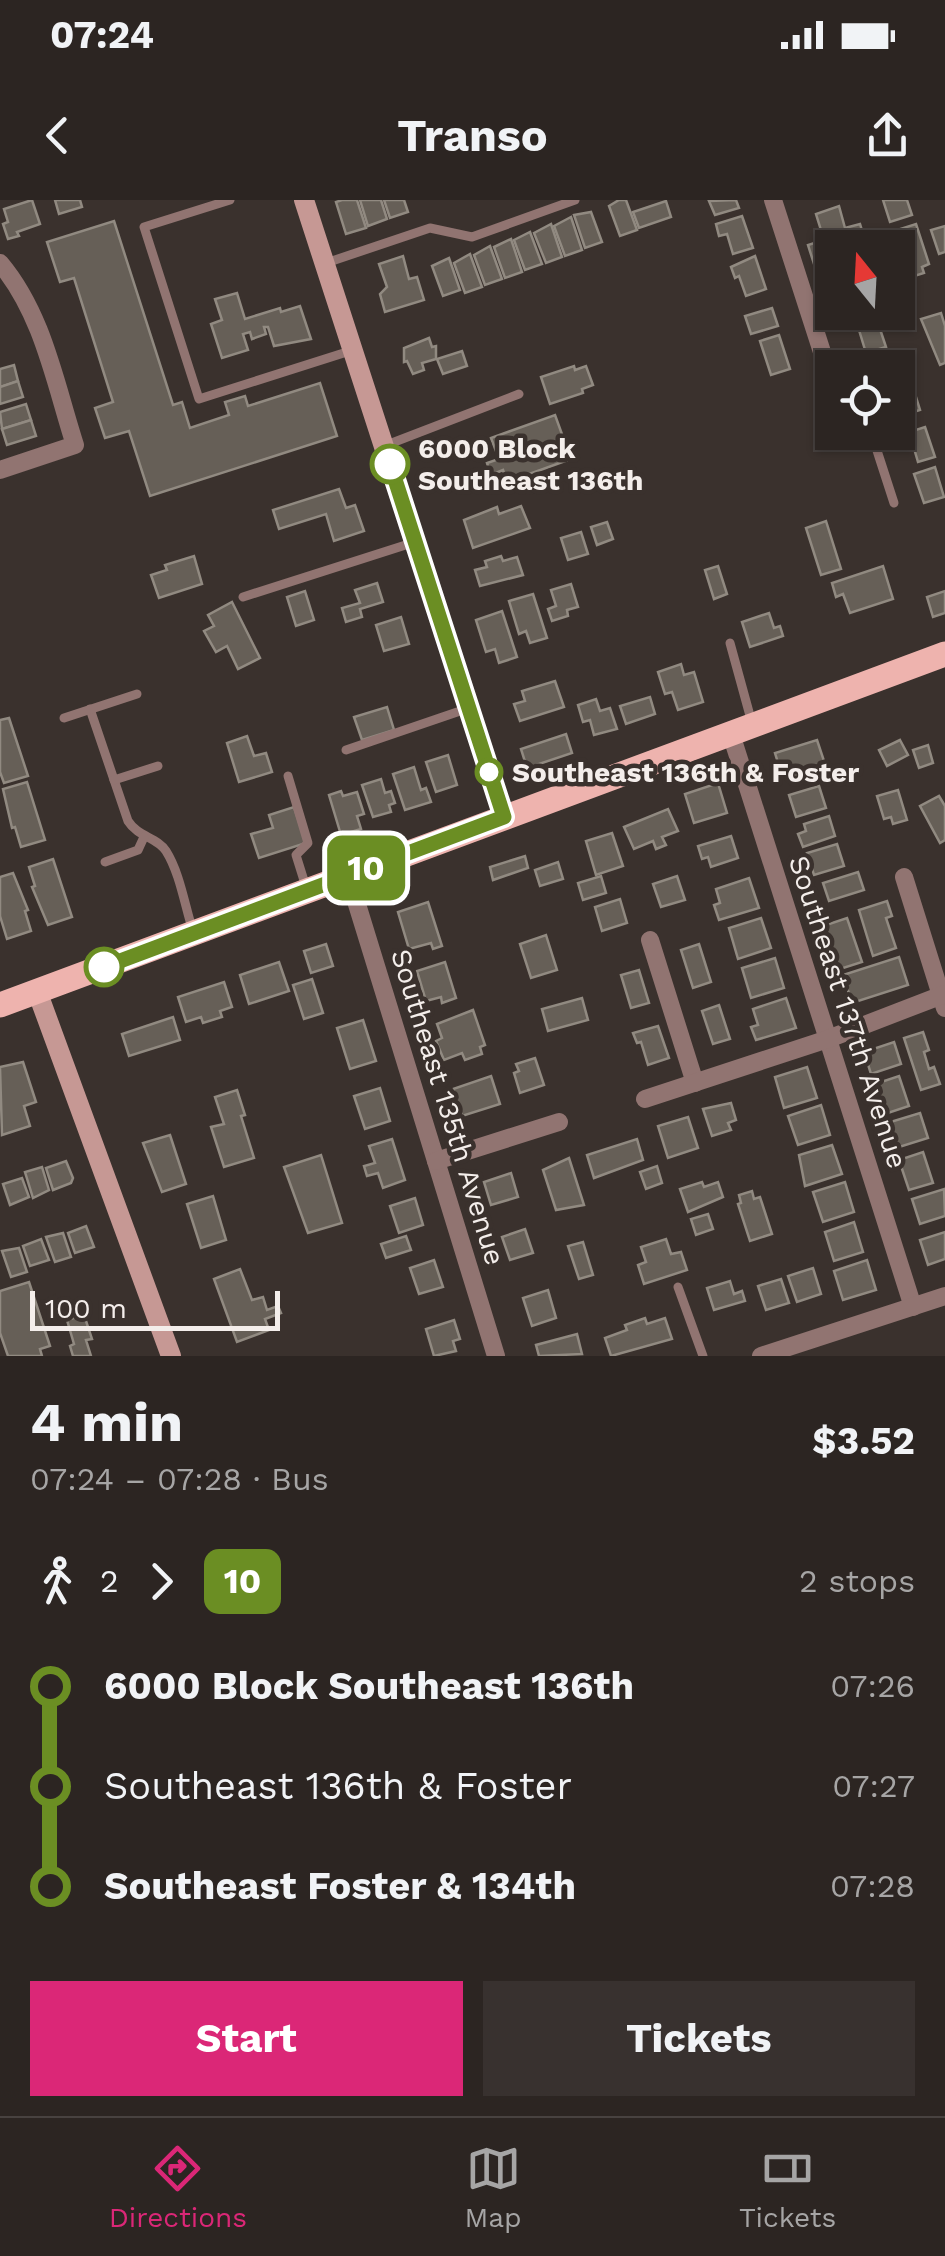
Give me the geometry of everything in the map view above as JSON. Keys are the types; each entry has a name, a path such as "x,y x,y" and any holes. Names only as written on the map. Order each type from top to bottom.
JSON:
{"main road":[{"path":"2,1000 194,934 945,654"}],"street":[{"path":"304,200 504,817"},
{"path":"774,200 822,350"},
{"path":"0,263 18,284 32,311 75,445 0,470"},
{"name":"Southeast 137th Avenue","path":"742,730 828,1039 913,1307"},
{"name":"Southeast 135th Avenue","path":"348,875 496,1356"},
{"path":"645,1099 944,999 904,876"},
{"path":"650,940 695,1083"},
{"path":"37,991 171,1356"},
{"path":"436,1161 560,1122"},
{"path":"761,1356 945,1296"}],"lane":[{"path":"230,200 144,227 199,398 353,350"},
{"path":"326,263 430,228 472,237 576,200"},
{"path":"384,446 519,394"},
{"path":"877,450 894,503"},
{"path":"243,597 415,542"},
{"path":"730,643 742,730"},
{"path":"64,718 137,694"},
{"path":"346,750 469,708"},
{"path":"90,709 128,821 167,853 194,934"},
{"path":"114,780 158,766"},
{"path":"288,776 308,843 296,855 307,890"},
{"path":"104,862 138,850 144,838"},
{"path":"678,1287 703,1356"}],"building":[{"path":"32,200 40,224 8,239 4,209"},
{"path":"55,200 80,200 82,207 59,214"},
{"path":"357,200 366,228 346,234 336,202"},
{"path":"360,200 381,200 387,219 368,226"},
{"path":"384,200 404,200 408,212 390,218"},
{"path":"626,200 637,230 620,236 609,206"},
{"path":"736,200 739,208 715,215 709,201"},
{"path":"883,200 907,200 912,215 890,222"},
{"path":"666,201 671,217 639,228 633,212"},
{"path":"839,206 845,228 860,224 862,230 821,230 816,214"},
{"path":"591,212 602,242 585,248 574,215"},
{"path":"742,216 753,248 733,254 727,234 719,236 716,224"},
{"path":"571,217 582,250 565,256 554,226"},
{"path":"114,221 173,405 182,402 190,428 229,415 225,402 245,396 248,406 320,383 337,436 150,496 129,431 105,438 95,408 113,402 74,278 60,282 47,242"},
{"path":"551,224 562,257 546,263 534,233"},
{"path":"916,224 929,264 922,267 924,273 915,276 915,230 897,230"},
{"path":"945,226 945,252 939,254 931,230"},
{"path":"530,232 542,264 525,270 514,240"},
{"path":"511,239 522,272 505,278 494,247"},
{"path":"815,243 815,264 814,264 808,245"},
{"path":"490,246 502,279 485,285 474,255"},
{"path":"470,254 482,287 465,293 454,263"},
{"path":"403,256 409,279 417,277 424,300 385,312 380,294 387,287 379,264"},
{"path":"755,256 766,289 746,296 731,267"},
{"path":"449,258 460,290 443,296 432,266"},
{"path":"237,293 245,319 300,306 311,339 274,346 268,327 264,327 266,334 252,339 250,332 243,334 248,350 222,358 211,324 222,320 215,299"},
{"path":"772,308 778,326 751,334 745,316"},
{"path":"941,313 945,363 940,365 921,319"},
{"path":"859,330 880,330 886,347 865,350"},
{"path":"779,335 790,369 771,375 760,341"},
{"path":"429,338 432,347 436,346 436,359 422,363 424,370 413,374 404,362 404,348"},
{"path":"462,351 467,366 443,374 437,359"},
{"path":"14,365 18,381 0,387 0,369"},
{"path":"574,366 575,370 586,366 593,385 582,389 583,393 550,404 541,377"},
{"path":"18,381 23,397 0,404 0,387"},
{"path":"26,404 31,420 2,429 0,412"},
{"path":"555,415 571,459 507,482 503,470 491,475 487,463 499,459 491,438"},
{"path":"31,420 36,436 7,445 2,429"},
{"path":"925,427 935,457 918,462 915,430"},
{"path":"935,467 944,497 924,503 914,474"},
{"path":"339,489 346,508 355,505 364,531 334,541 326,514 279,529 273,510"},
{"path":"521,506 530,528 473,548 464,520 497,507 499,514"},
{"path":"826,521 841,569 821,575 806,528"},
{"path":"607,522 613,539 597,545 591,527"},
{"path":"581,532 588,554 568,560 561,538"},
{"path":"194,556 202,584 159,598 151,575 167,570 165,565"},
{"path":"501,556 503,561 517,557 523,575 480,586 475,570 487,567 485,561"},
{"path":"718,566 727,594 714,599 705,570"},
{"path":"883,566 893,599 850,613 843,594 836,597 832,583"},
{"path":"377,583 383,602 360,609 362,617 346,622 342,608 360,603 355,590"},
{"path":"571,584 578,607 567,610 568,616 552,621 548,609 556,606 551,590"},
{"path":"305,591 314,620 296,626 287,597"},
{"path":"945,591 945,613 933,617 927,597"},
{"path":"533,594 547,638 530,643 526,631 519,634 509,601"},
{"path":"232,602 260,658 238,669 227,646 216,652 204,631 214,626 208,615"},
{"path":"502,611 517,657 499,663 495,649 486,652 476,620"},
{"path":"769,613 774,628 780,626 783,636 750,647 742,622"},
{"path":"401,617 409,644 384,651 376,625"},
{"path":"681,664 684,675 694,672 703,702 678,710 672,692 665,694 658,672"},
{"path":"555,681 564,707 520,721 514,704 525,701 522,691"},
{"path":"650,697 655,714 626,724 620,706"},
{"path":"596,699 600,711 610,708 617,729 594,735 590,720 583,722 578,705"},
{"path":"387,707 394,730 362,740 354,717"},
{"path":"9,718 28,776 4,783 0,772 0,720"},
{"path":"566,734 572,753 527,768 521,749"},
{"path":"247,736 254,756 266,753 272,772 239,782 227,743"},
{"path":"817,740 827,770 791,781 786,764 779,766 775,753"},
{"path":"900,740 908,755 887,766 879,750"},
{"path":"928,745 933,763 919,768 913,750"},
{"path":"448,755 457,785 436,792 426,762"},
{"path":"414,767 421,790 426,788 431,802 405,810 393,774"},
{"path":"381,779 385,793 391,791 395,803 389,805 391,812 373,817 362,785"},
{"path":"27,782 45,840 21,847 3,789"},
{"path":"718,783 727,813 694,823 685,794"},
{"path":"819,786 826,808 796,817 789,795"},
{"path":"898,790 907,820 893,824 891,817 884,819 877,796"},
{"path":"341,791 343,796 357,792 364,814 357,816 361,829 341,835 329,795"},
{"path":"939,796 945,806 945,840 940,843 920,806"},
{"path":"294,807 306,843 259,858 251,834 273,828 269,815"},
{"path":"668,809 678,831 662,837 666,845 656,849 653,841 634,849 624,827"},
{"path":"829,816 835,836 803,847 798,834 806,831 804,824"},
{"path":"612,833 623,866 596,875 586,841"},
{"path":"731,836 738,858 711,867 708,857 702,859 698,846"},
{"path":"837,844 844,866 814,875 807,853"},
{"path":"525,856 528,868 493,880 490,867"},
{"path":"53,859 72,917 48,925 32,887 35,886 29,867"},
{"path":"558,862 563,879 540,886 535,870"},
{"path":"858,872 864,890 829,901 823,883"},
{"path":"13,873 28,910 25,911 31,931 7,939 0,916 0,877"},
{"path":"601,876 606,893 583,900 578,883"},
{"path":"677,876 685,900 661,907 653,884"},
{"path":"749,878 759,908 719,920 714,905 720,903 716,889"},
{"path":"620,899 627,923 602,931 595,907"},
{"path":"887,901 892,916 886,918 896,948 873,956 859,910"},
{"path":"428,902 442,946 433,949 431,943 409,949 398,912"},
{"path":"761,918 771,948 738,959 729,928"},
{"path":"847,918 862,962 837,970 823,926"},
{"path":"546,935 557,970 531,978 520,944"},
{"path":"326,944 333,966 311,973 304,951"},
{"path":"699,944 711,982 693,988 681,950"},
{"path":"899,957 908,985 852,1003 843,975"},
{"path":"775,958 784,988 751,998 742,968"},
{"path":"279,962 289,991 249,1004 240,975"},
{"path":"445,962 456,998 442,1003 441,997 426,1001 417,971"},
{"path":"639,970 649,1003 631,1008 621,975"},
{"path":"312,979 323,1013 304,1019 293,985"},
{"path":"224,982 232,1007 220,1011 222,1017 203,1023 201,1017 186,1022 178,997"},
{"path":"582,998 588,1020 548,1031 542,1009"},
{"path":"786,998 796,1028 756,1040 751,1027 758,1025 753,1009"},
{"path":"719,1005 730,1039 713,1044 702,1011"},
{"path":"473,1010 485,1045 480,1047 482,1054 465,1060 462,1053 444,1060 436,1041 442,1038 437,1024"},
{"path":"173,1017 180,1040 129,1056 122,1034"},
{"path":"363,1020 376,1061 350,1069 337,1028"},
{"path":"658,1026 669,1058 648,1065 641,1042 637,1043 633,1033"},
{"path":"923,1032 929,1050 924,1052 929,1069 934,1067 940,1084 921,1090 904,1038"},
{"path":"894,1042 901,1064 871,1074 864,1052"},
{"path":"535,1058 544,1085 520,1093 514,1073 519,1071 516,1064"},
{"path":"23,1062 36,1102 24,1106 30,1126 2,1135 0,1067"},
{"path":"807,1067 817,1098 784,1108 775,1077"},
{"path":"491,1076 500,1104 462,1116 453,1089"},
{"path":"899,1076 909,1106 885,1114 875,1084"},
{"path":"380,1088 390,1121 365,1129 354,1096"},
{"path":"237,1090 254,1158 224,1167 211,1127 224,1124 215,1097"},
{"path":"731,1103 736,1120 728,1123 731,1130 712,1136 703,1109"},
{"path":"821,1105 830,1135 798,1145 788,1116"},
{"path":"920,1113 928,1138 896,1148 887,1123"},
{"path":"688,1117 698,1148 668,1158 658,1126"},
{"path":"170,1135 186,1184 162,1192 143,1143"},
{"path":"392,1139 405,1180 383,1188 378,1173 367,1176 364,1166 375,1163 369,1146"},
{"path":"637,1139 643,1160 594,1178 587,1155"},
{"path":"832,1145 842,1174 805,1186 799,1155"},
{"path":"923,1152 933,1183 909,1190 899,1160"},
{"path":"321,1155 342,1223 308,1233 284,1167"},
{"path":"569,1158 584,1205 556,1210 543,1170"},
{"path":"66,1161 73,1178 71,1183 53,1190 46,1168"},
{"path":"657,1166 662,1183 646,1189 640,1172"},
{"path":"42,1167 49,1190 33,1198 25,1172"},
{"path":"511,1173 518,1197 491,1205 484,1182"},
{"path":"22,1178 29,1197 10,1205 3,1184"},
{"path":"702,1182 704,1187 718,1182 723,1197 688,1212 680,1189"},
{"path":"845,1182 854,1212 823,1222 813,1192"},
{"path":"944,1189 945,1216 920,1224 912,1199"},
{"path":"752,1191 754,1199 760,1197 772,1234 750,1241 738,1204 739,1195"},
{"path":"213,1196 226,1240 201,1248 187,1204"},
{"path":"415,1198 423,1225 399,1233 390,1206"},
{"path":"708,1214 713,1229 696,1235 691,1219"},
{"path":"854,1222 863,1252 834,1261 825,1232"},
{"path":"86,1226 94,1247 75,1253 68,1233"},
{"path":"525,1229 533,1253 510,1260 502,1237"},
{"path":"945,1232 945,1259 928,1265 920,1240"},
{"path":"63,1233 71,1257 55,1262 46,1237"},
{"path":"406,1236 411,1250 386,1258 381,1244"},
{"path":"41,1239 49,1260 30,1266 23,1246"},
{"path":"666,1239 671,1254 681,1252 687,1270 644,1284 638,1265 646,1262 641,1247"},
{"path":"583,1242 593,1275 579,1279 568,1246"},
{"path":"19,1248 27,1272 11,1277 2,1251"},
{"path":"434,1260 443,1287 419,1294 410,1268"},
{"path":"867,1260 876,1290 843,1300 834,1271"},
{"path":"813,1268 821,1294 797,1302 788,1276"},
{"path":"240,1269 252,1300 263,1297 267,1310 278,1306 281,1313 265,1319 269,1330 237,1342 214,1279"},
{"path":"781,1279 789,1303 766,1310 758,1286"},
{"path":"730,1281 734,1294 742,1291 745,1301 714,1310 707,1288"},
{"path":"29,1282 50,1346 40,1349 42,1356 8,1356 0,1333 0,1291"},
{"path":"548,1290 556,1318 532,1326 523,1298"},
{"path":"84,1315 92,1339 86,1340 91,1356 73,1356 67,1320"},
{"path":"645,1318 647,1324 665,1318 672,1339 611,1356 605,1338"},
{"path":"454,1320 460,1339 453,1341 456,1351 434,1356 426,1329"},
{"path":"577,1334 582,1354 539,1356 536,1345"}],"bus line":[{"name":"10","path":"104,967 504,817 390,464"}],"place":[{"name":"6000 Block Southeast 136th","path":"390,464"},
{"name":"Southeast 136th & Foster","path":"489,772"}]}
